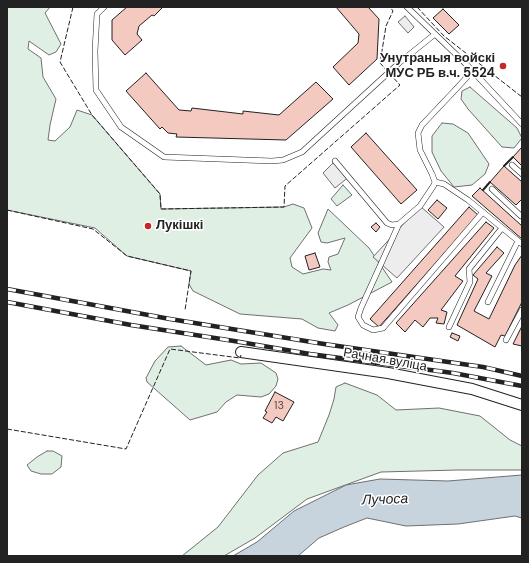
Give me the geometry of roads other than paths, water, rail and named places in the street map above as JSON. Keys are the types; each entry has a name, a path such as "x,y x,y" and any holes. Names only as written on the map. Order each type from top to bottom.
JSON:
{"street":[{"name":"Рачная вуліца","path":"241,352 388,373 472,389 522,405"}],"lane":[{"path":"104,7 97,14 95,51 96,90 121,126 164,157 272,161 282,160 302,152 388,73 435,34"},
{"path":"407,7 467,65 522,124"},
{"path":"467,65 467,77 422,125 418,133 420,150 432,174 435,182 434,186 420,206 399,224 361,308 358,317 363,325 374,330 383,328 483,212"},
{"path":"335,161 387,223 395,225 399,224"},
{"path":"512,165 522,174"},
{"path":"435,182 444,184 468,200 520,242 488,302"},
{"path":"492,189 521,216 522,215"},
{"path":"449,327 470,282 469,269 502,228"},
{"path":"506,340 522,310"}],"water":[{"name":"Лучоса","path":"522,475 522,518 515,516 458,524 406,526 367,518 319,538 298,556 233,556 257,542 294,511 346,485 380,479 448,481"}],"railway":[{"path":"7,289 170,319 324,344 483,367 522,376"},
{"path":"7,302 131,325 310,354 453,373 522,386"}],"place":[{"name":"Унутраныя войскі МУС РБ в.ч. 5524","path":"503,66"},
{"name":"Лукішкі","path":"148,226"}]}
